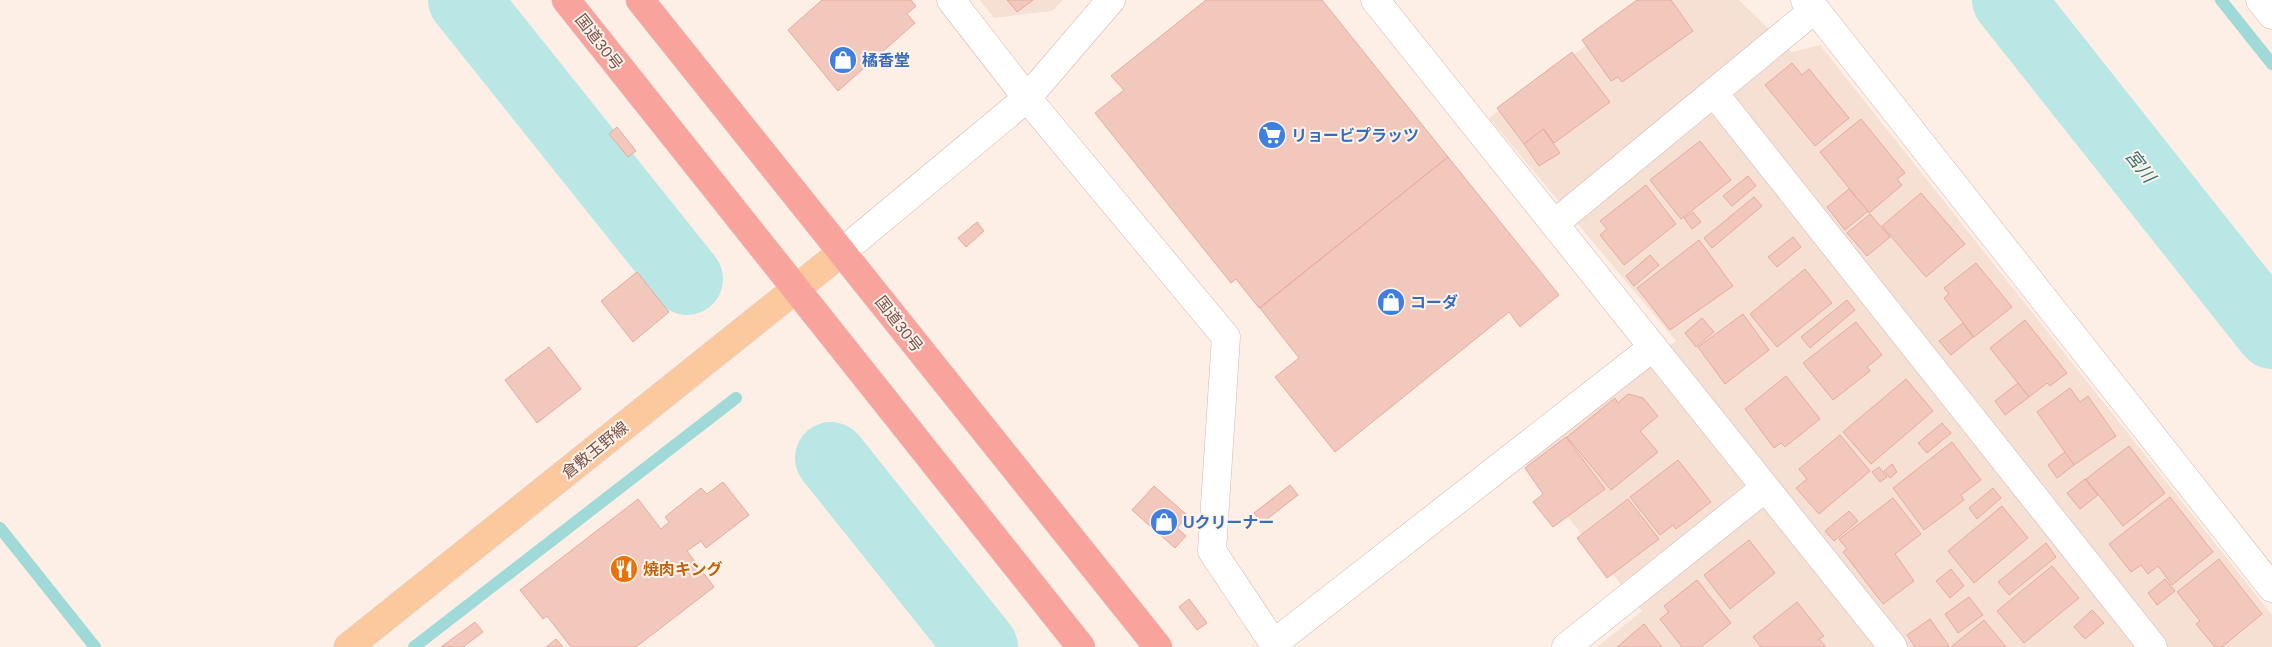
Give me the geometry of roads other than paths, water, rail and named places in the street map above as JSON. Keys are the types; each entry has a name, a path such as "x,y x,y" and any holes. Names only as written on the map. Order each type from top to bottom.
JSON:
{"highway":[{"name":"国道30号","path":"566,0 1082,647"},
{"name":"国道30号","path":"640,0 1158,647"}],"main road":[{"name":"倉敷玉野線","path":"348,647 842,252"}],"street":[{"path":"951,0 1027,98 1226,337 1212,551 1274,645 1653,347"},
{"path":"842,252 1027,98 1111,0"},
{"path":"1375,0 1766,488 1883,644"},
{"path":"2260,0 2272,15"},
{"path":"1554,224 1714,93 1810,5 2272,588"},
{"path":"1714,93 2153,647"},
{"path":"1566,647 1766,488"}],"waterway":[{"path":"464,0 687,279"},
{"name":"宮川","path":"2008,0 2272,333"},
{"path":"2221,0 2272,64"},
{"path":"414,647 736,398"},
{"path":"831,458 982,647"},
{"path":"0,528 95,647"}],"place":[{"name":"橘香堂","path":"843,60"},
{"name":"リョービプラッツ","path":"1272,135"},
{"name":"コーダ","path":"1391,302"},
{"name":"Uクリーナー","path":"1164,522"},
{"name":"焼肉キング","path":"624,569"}]}
